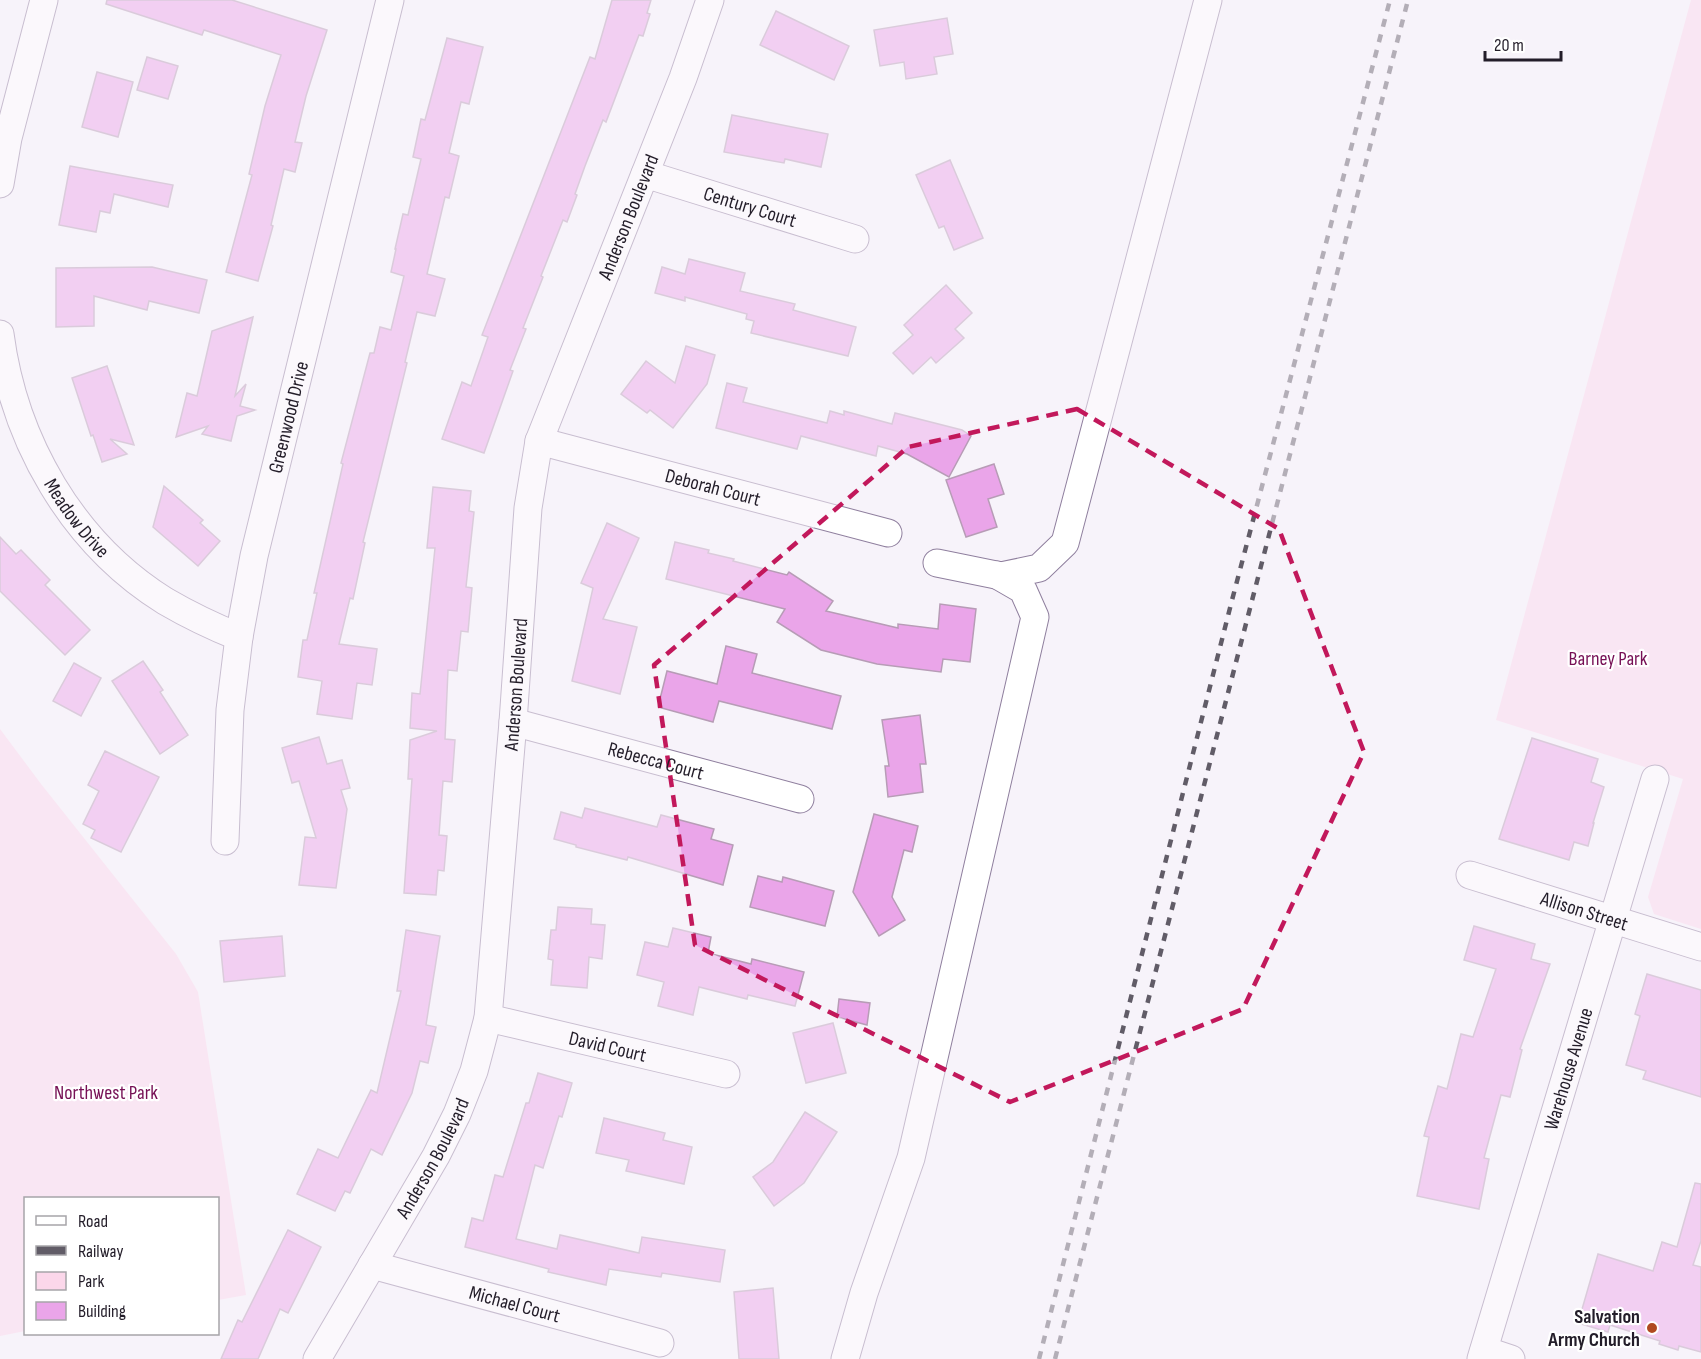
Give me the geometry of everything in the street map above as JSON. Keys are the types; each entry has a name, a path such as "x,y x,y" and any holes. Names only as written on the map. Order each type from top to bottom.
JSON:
{"street":[{"path":"0,184 8,138 44,0"},
{"name":"Greenwood Drive","path":"225,841 230,710 239,637 254,556 390,0"},
{"name":"Anderson Boulevard","path":"317,1359 436,1156 457,1114 474,1071 488,1018 528,508 539,441 683,78 710,0"},
{"path":"997,575 1039,568 1065,543 1208,0"},
{"name":"Century Court","path":"645,174 855,239"},
{"name":"Meadow Drive","path":"0,334 12,397 25,433 41,467 58,495 88,534 123,570 164,600 202,622 239,637"},
{"name":"Deborah Court","path":"539,441 888,533"},
{"path":"845,1359 864,1293 911,1158 1035,616 1023,590 997,575 937,563"},
{"name":"Rebecca Court","path":"513,722 800,799"},
{"name":"Warehouse Avenue","path":"1482,1355 1654,779"},
{"name":"Allison Street","path":"1470,875 1701,947"},
{"name":"David Court","path":"488,1018 726,1074"},
{"name":"Michael Court","path":"372,1265 660,1343"},
{"path":"1482,1355 1511,1359"}],"highlighted area":[{"path":"1077,409 1279,529 1364,752 1243,1009 1010,1102 695,945 654,665 908,447"}],"green space":[{"name":"Barney Park","path":"1691,0 1701,0 1701,929 1654,914 1648,897 1683,779 1496,720"},
{"name":"Northwest Park","path":"0,729 176,954 198,992 246,1295 219,1300 219,1197 24,1197 24,1331 0,1336"}],"building":[{"path":"107,0 232,0 327,30 306,96 295,142 302,143 295,172 284,169 271,225 273,226 258,281 226,272 252,175 249,174 265,106 281,55 204,30 202,35 106,4"},
{"path":"612,0 651,0 647,13 650,14 643,36 639,35 606,122 603,120 567,222 563,220 541,276 543,277 523,328 526,329 510,370 513,371 484,453 442,439 462,382 471,386 488,337 482,335 590,57 595,59"},
{"path":"776,11 849,46 834,80 760,45"},
{"path":"947,18 953,54 934,57 937,74 906,79 904,62 880,66 874,30"},
{"path":"447,38 483,47 469,104 461,102 449,153 459,156 449,198 445,197 427,274 445,279 435,316 417,312 405,362 407,363 363,542 365,543 353,599 350,598 339,644 377,649 372,685 357,683 352,719 317,714 322,681 298,677 303,640 307,640 317,593 314,593 343,464 341,463 370,353 374,353 380,327 391,330 404,276 391,272 395,249 403,214 408,215 421,159 413,157 421,119 425,120"},
{"path":"147,57 178,66 168,99 137,90"},
{"path":"97,72 133,82 118,137 82,127"},
{"path":"732,115 828,134 821,167 785,159 784,163 724,152"},
{"path":"950,160 983,238 954,250 944,226 939,228 916,175"},
{"path":"70,166 173,185 168,207 114,194 110,213 100,211 96,232 59,225"},
{"path":"689,259 745,273 740,291 795,304 793,310 856,327 848,356 751,333 754,321 746,319 747,314 685,297 685,301 655,293 662,267 685,274"},
{"path":"152,267 207,280 199,313 149,301 147,310 94,296 94,326 56,327 56,268"},
{"path":"946,285 972,313 955,329 964,338 936,363 931,357 913,374 893,353 913,335 904,325"},
{"path":"253,317 235,396 246,384 240,406 255,410 237,416 231,441 202,434 208,426 176,437 187,393 197,396 212,331"},
{"path":"686,346 715,355 707,384 673,428 650,410 647,413 621,394 646,361 675,383"},
{"path":"107,366 134,445 110,439 127,454 102,462 72,378"},
{"path":"727,383 747,388 743,402 827,423 830,411 844,415 844,411 892,424 895,413 962,430 971,436 949,477 907,454 878,446 876,456 801,436 797,449 716,428"},
{"path":"994,464 1004,494 988,499 997,527 966,537 946,480"},
{"path":"164,486 203,520 200,523 220,541 198,566 153,527"},
{"path":"433,487 471,491 469,511 474,512 466,587 472,588 468,632 461,631 457,671 448,670 445,739 455,740 452,782 443,781 439,835 447,836 444,871 438,870 436,895 404,893 412,779 408,779 410,740 437,731 410,728 412,693 420,694 435,548 427,548"},
{"path":"607,523 639,538 603,619 637,627 620,694 572,681 593,588 581,583"},
{"path":"0,537 16,554 21,550 50,580 45,585 90,630 65,655 0,591"},
{"path":"675,542 709,550 708,553 734,559 733,561 787,575 789,572 833,601 826,611 898,628 898,624 938,629 940,604 976,609 970,662 943,659 941,672 877,664 821,650 777,622 785,609 666,579"},
{"path":"726,646 757,654 752,673 841,696 832,729 719,701 713,722 658,707 667,671 717,684"},
{"path":"143,661 163,690 160,692 188,735 160,754 112,681"},
{"path":"74,663 101,678 81,716 53,701"},
{"path":"920,715 926,764 920,764 923,792 888,797 885,766 889,766 882,720"},
{"path":"319,737 327,764 342,760 350,788 341,790 347,809 336,888 299,885 305,837 316,838 299,781 292,783 282,748"},
{"path":"1532,738 1598,759 1591,782 1604,787 1588,846 1574,842 1569,860 1499,839"},
{"path":"105,751 159,777 121,852 91,838 95,830 83,824 99,791 88,785"},
{"path":"585,808 657,827 661,815 714,829 711,839 733,845 723,885 628,857 627,860 554,839 561,812 582,818"},
{"path":"874,814 918,826 912,852 904,850 892,897 905,920 879,936 853,892"},
{"path":"758,876 782,882 783,877 834,891 825,926 750,907"},
{"path":"558,907 592,909 591,924 605,925 602,959 589,957 587,988 551,985 553,960 548,959 551,930 556,930"},
{"path":"1474,926 1535,944 1531,959 1550,964 1520,1049 1522,1050 1510,1097 1501,1095 1484,1158 1489,1159 1479,1209 1417,1196 1429,1137 1424,1136 1438,1086 1447,1089 1461,1034 1473,1037 1496,969 1464,960"},
{"path":"673,928 711,937 708,953 751,964 752,959 804,972 795,1006 748,995 747,999 699,987 693,1015 658,1006 664,982 637,975 645,942 668,947"},
{"path":"406,930 440,936 426,1025 436,1027 428,1063 420,1061 412,1093 382,1155 371,1149 350,1193 345,1191 335,1211 297,1194 318,1149 338,1158 371,1090 377,1093 401,991 397,991"},
{"path":"282,936 285,976 224,982 220,941"},
{"path":"1647,974 1701,990 1701,1097 1643,1079 1646,1071 1626,1065 1640,1016 1635,1014"},
{"path":"839,999 870,1003 867,1025 837,1017"},
{"path":"833,1023 846,1073 806,1083 793,1033"},
{"path":"538,1073 572,1083 543,1168 535,1165 516,1239 557,1249 560,1235 639,1253 642,1237 725,1250 720,1282 662,1273 661,1277 609,1269 606,1285 548,1272 549,1269 465,1247 472,1218 483,1221 495,1175 503,1177 526,1103 529,1103"},
{"path":"805,1112 837,1132 804,1183 774,1206 753,1177 773,1162"},
{"path":"604,1118 665,1133 663,1140 692,1147 684,1184 626,1171 629,1160 596,1153"},
{"path":"1695,1183 1701,1184 1701,1241 1693,1265 1701,1267 1701,1352 1679,1346 1678,1350 1659,1344 1660,1341 1610,1325 1608,1332 1578,1323 1598,1254 1653,1271 1662,1242 1677,1247"},
{"path":"288,1230 321,1247 288,1313 280,1309 258,1359 221,1359 238,1320 242,1322"},
{"path":"773,1288 779,1359 739,1359 734,1292"}],"railway":[{"path":"1039,1359 1231,604 1390,0"},
{"path":"1055,1359 1408,0"}],"place":[{"name":"Salvation Army Church","path":"1652,1328"}]}
